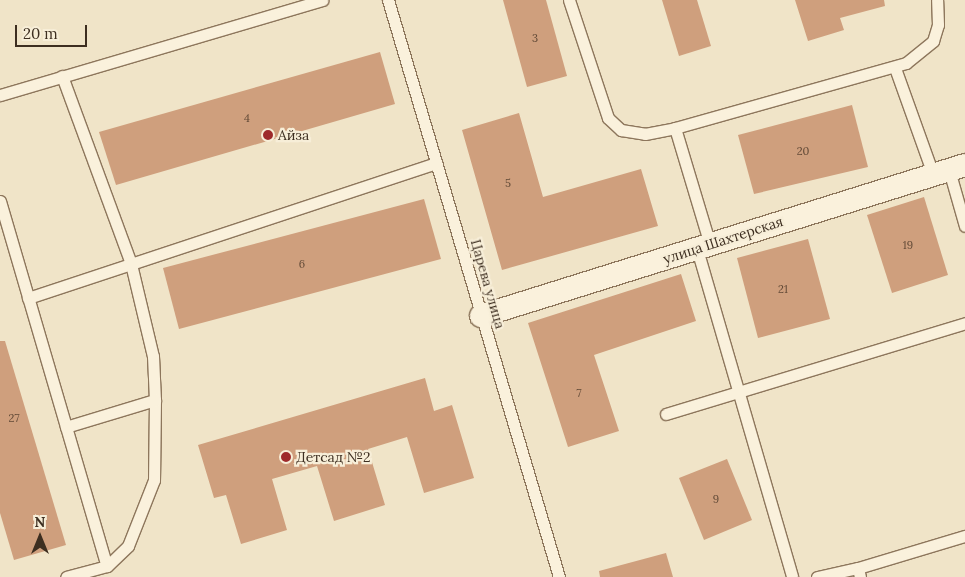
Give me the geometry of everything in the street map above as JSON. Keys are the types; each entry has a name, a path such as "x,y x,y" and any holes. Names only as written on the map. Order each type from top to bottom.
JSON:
{"street":[{"name":"улица Шахтерская","path":"481,316 949,170"}],"lane":[{"path":"0,95 322,0"},
{"name":"Царева улица","path":"388,0 559,577"},
{"path":"570,0 608,118 621,130 645,134 675,128 895,68 933,41 937,0"},
{"path":"895,68 949,170 965,226"},
{"path":"62,76 131,264 153,356 155,400 154,480 128,546 107,566 66,577"},
{"path":"675,128 739,388 792,577"},
{"path":"28,298 436,163"},
{"path":"0,202 107,566"},
{"path":"666,414 739,388 965,323"},
{"path":"66,427 155,400"},
{"path":"817,577 859,572 965,536"}],"building":[{"path":"503,0 546,0 567,76 527,87"},
{"path":"662,0 697,0 711,46 679,56"},
{"path":"795,0 884,0 885,6 840,18 844,30 808,41"},
{"path":"380,52 395,104 116,185 99,132"},
{"path":"852,105 868,167 754,194 738,135"},
{"path":"519,113 543,197 641,169 658,226 502,270 462,130"},
{"path":"924,197 948,275 892,293 867,215"},
{"path":"424,199 441,259 179,329 163,268"},
{"path":"808,239 830,319 758,338 737,258"},
{"path":"681,274 696,321 594,355 619,431 568,447 528,323"},
{"path":"0,341 5,341 66,545 14,560 0,513"},
{"name":"Детсад №2","path":"425,378 434,411 452,405 474,478 424,493 407,437 368,449 385,505 334,521 317,466 272,479 287,530 241,544 226,495 214,498 198,445"},
{"path":"727,459 752,520 704,540 679,478"},
{"path":"666,553 673,577 600,577 599,571"}],"place":[{"name":"Айза","path":"268,135"},
{"name":"Детсад №2","path":"286,457"}]}
